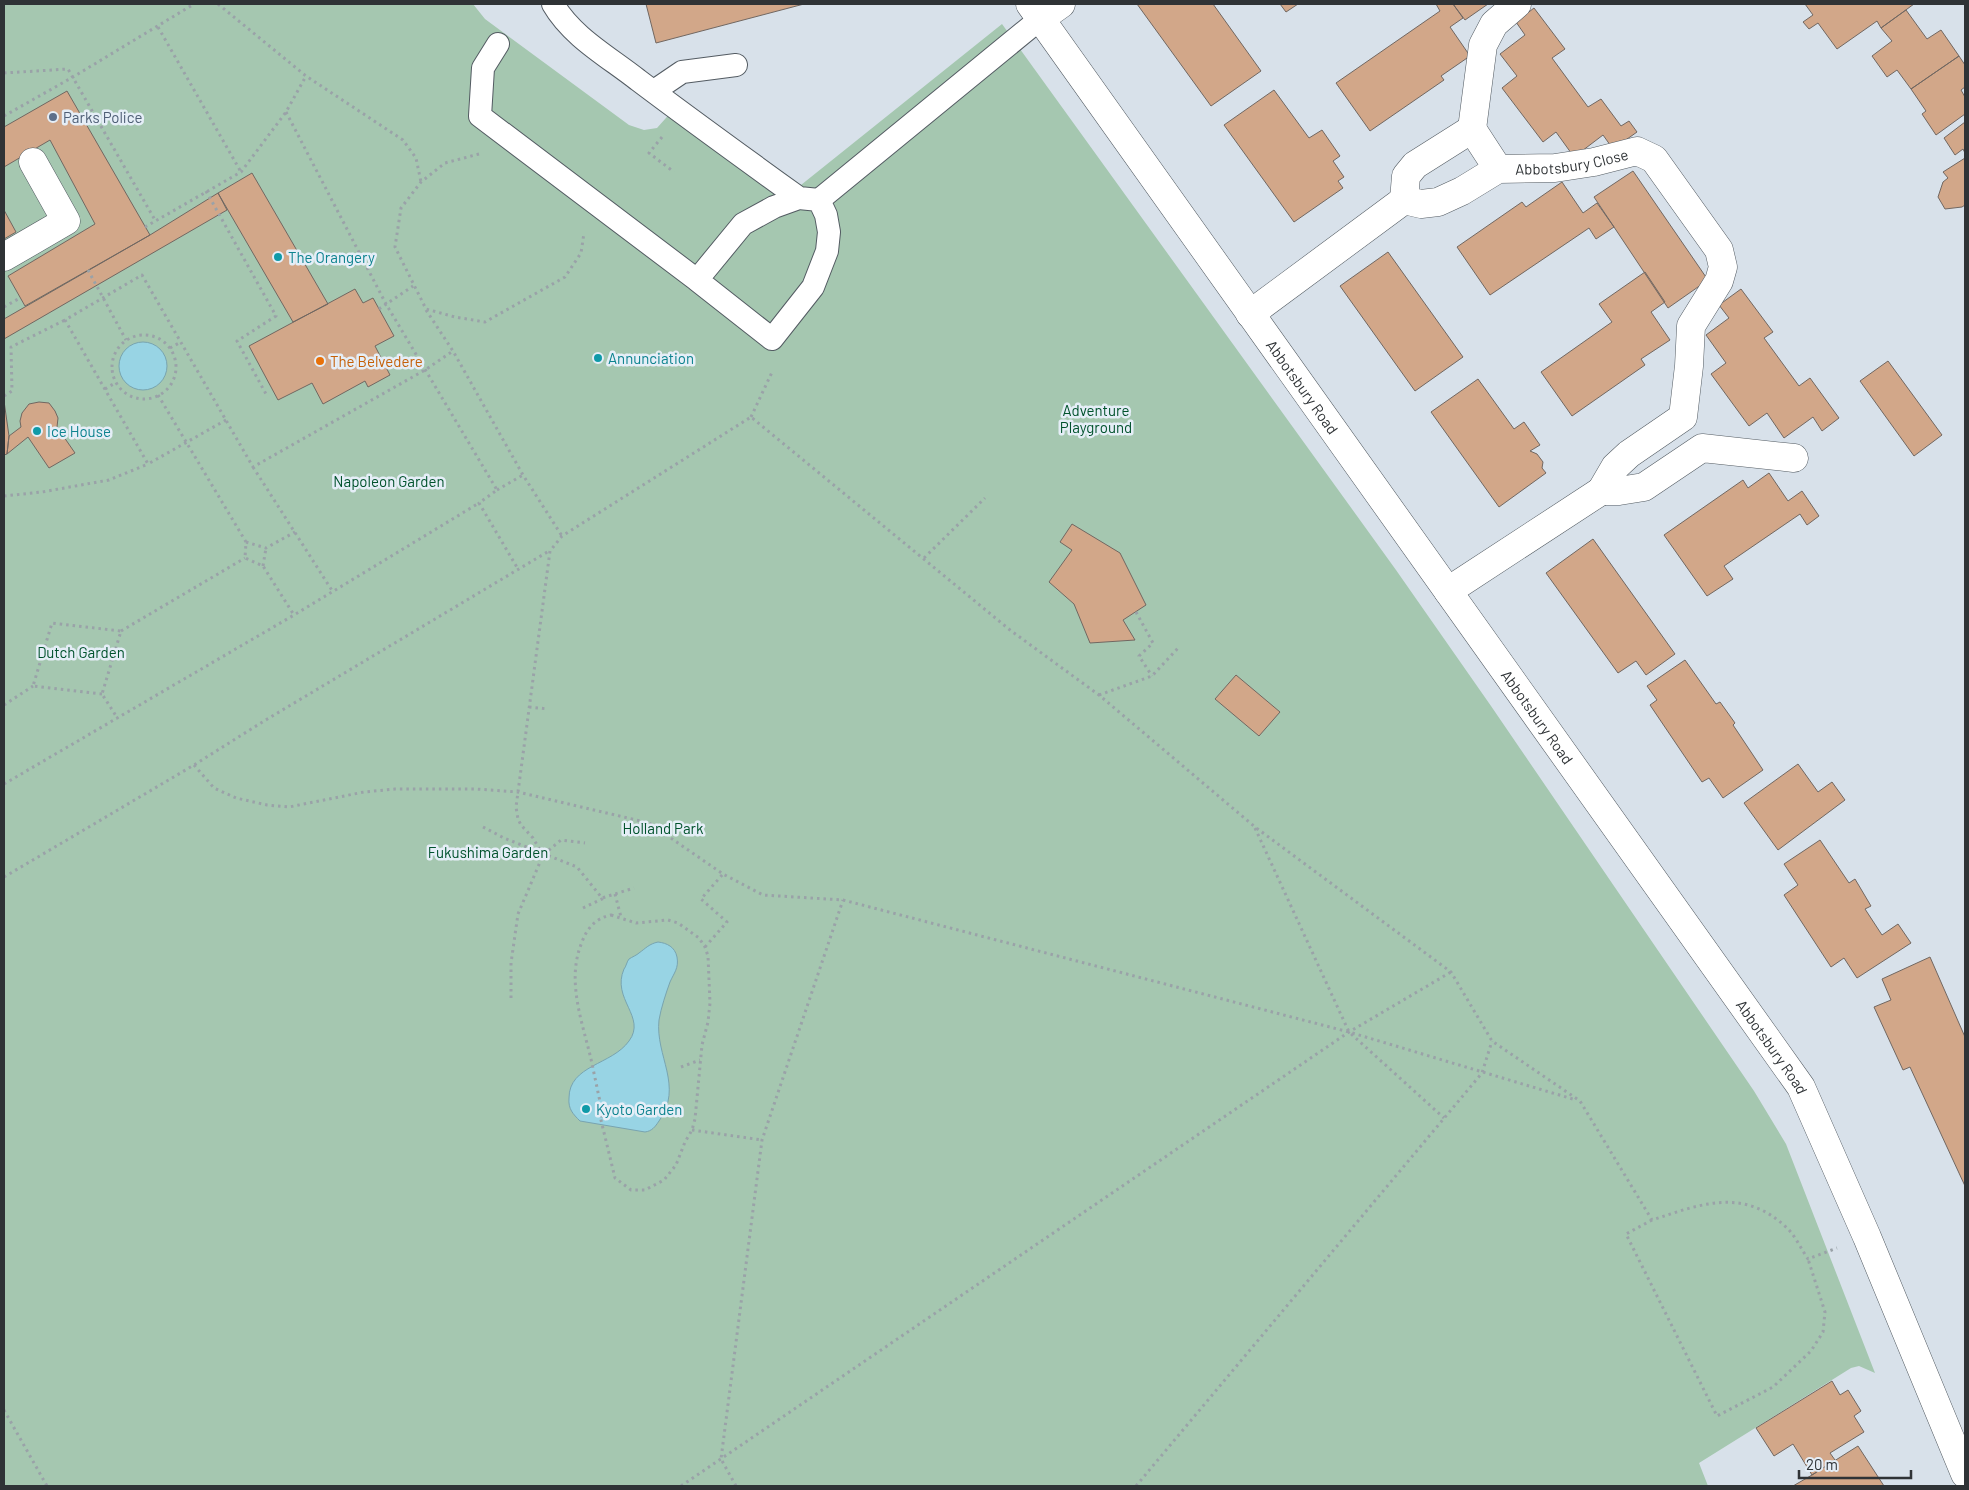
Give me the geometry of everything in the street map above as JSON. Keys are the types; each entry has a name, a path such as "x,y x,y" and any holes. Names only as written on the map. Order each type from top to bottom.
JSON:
{"street":[{"path":"1250,314 1404,200 1406,176 1415,165 1472,129 1483,45 1494,24 1517,4"},
{"name":"Abbotsbury Road","path":"1044,9 1250,314 1801,1087 1867,1236 1965,1474"},
{"name":"Abbotsbury Close","path":"1472,129 1498,169"},
{"name":"Abbotsbury Close","path":"1404,200 1422,204 1438,202 1462,191 1498,169 1555,168 1594,162 1637,150 1654,159 1719,250 1723,267 1719,281 1691,326 1683,418"},
{"path":"4,258 66,221 33,162"},
{"path":"1448,591 1601,491 1615,468 1629,454 1683,418 1702,448"},
{"path":"1601,491 1619,491 1644,487 1702,448 1794,458"}],"lane":[{"path":"498,44 483,68 480,116 698,280 772,339 813,287 827,251 829,232 826,215 809,199 681,112 574,31 560,15 554,4"},
{"path":"698,280 743,224 774,207 809,199 1044,9"},
{"path":"654,92 682,72 736,65"}],"path":[{"path":"4,116 158,27 194,4"},
{"path":"218,4 306,76 403,140 416,158 420,182"},
{"path":"158,27 241,172"},
{"path":"4,73 68,69 155,220"},
{"path":"145,226 241,172 286,112 306,76"},
{"path":"286,112 386,304 498,490"},
{"path":"674,172 649,153 681,112"},
{"path":"482,153 445,163 420,182 401,208 395,247 426,309 453,351 523,475 562,536"},
{"path":"426,309 455,317 485,322 565,277 581,253 586,221 580,191"},
{"path":"206,192 276,316 237,340 266,394"},
{"path":"88,270 126,340"},
{"path":"4,396 12,391 11,346 65,320 142,275 253,466 332,592"},
{"path":"380,309 413,286"},
{"path":"4,307 20,298"},
{"path":"65,320 148,464"},
{"path":"145,334 154,336 170,348 176,363 174,378 169,388 158,396 141,400 130,397 115,383 111,364 118,346 126,340 145,334"},
{"path":"4,876 194,765 550,551 562,536 751,417 774,369 772,339"},
{"path":"170,348 181,342"},
{"path":"253,466 425,370 453,351"},
{"path":"105,389 115,383"},
{"path":"158,396 246,542 244,558"},
{"path":"751,417 1010,630 1099,695 1255,827 1451,972 1492,1041 1580,1101 1652,1220"},
{"path":"4,496 42,492 109,480 148,464 226,420"},
{"path":"4,784 294,615 523,475"},
{"path":"924,558 985,498"},
{"path":"479,503 518,569"},
{"path":"246,542 266,548 295,532"},
{"path":"263,566 266,548"},
{"path":"543,854 518,819 516,807 550,551"},
{"path":"244,558 263,566 294,615"},
{"path":"33,686 52,622 121,631 244,558"},
{"path":"1136,612 1153,643 1139,656 1152,676"},
{"path":"118,719 102,694 121,631"},
{"path":"1099,695 1152,676 1179,648"},
{"path":"4,705 33,686 102,694"},
{"path":"529,707 548,709"},
{"path":"194,765 214,788 236,798 267,805 289,807 364,792 394,789 476,789 518,792 650,823 723,874 763,895 843,900 1349,1032 1580,1101"},
{"path":"483,827 576,867 598,895 605,898"},
{"path":"1255,827 1349,1032 1444,1118"},
{"path":"511,998 512,963 518,914 543,854 561,840 585,843"},
{"path":"706,947 727,922 701,899 723,874"},
{"path":"583,908 634,888"},
{"path":"615,894 621,917"},
{"path":"736,1486 720,1459 762,1140 843,900"},
{"path":"611,915 636,923 668,920 678,923 698,938 706,947 710,1003 700,1060 697,1108 692,1130 684,1142 676,1165 664,1180 645,1190 631,1190 615,1178 603,1131 600,1116 603,1116 578,1006 575,965 584,935 594,922 602,917 611,915"},
{"path":"681,1486 1349,1032 1451,972"},
{"path":"1136,1486 1482,1073 1492,1041"},
{"path":"681,1067 700,1060"},
{"path":"692,1130 762,1140"},
{"path":"1727,1202 1760,1208 1787,1228 1808,1258 1825,1312 1823,1332 1811,1351 1773,1387 1717,1416 1626,1234 1652,1220 1701,1204 1727,1202"},
{"path":"1808,1258 1867,1236"},
{"path":"4,1410 47,1486"}],"green space":[{"name":"Holland Park","path":"4,4 473,4 485,19 629,125 644,130 657,128 682,100 801,185 1002,24 1396,570 1754,1091 1786,1144 1875,1373 1859,1366 1851,1368 1699,1463 1708,1486 4,1486"}],"water":[{"path":"143,342 152,344 160,349 165,357 167,366 165,375 160,383 152,388 143,390 134,388 126,383 121,375 119,366 121,357 126,349 134,344"},
{"path":"658,942 672,948 676,954 677,961 677,967 670,982 659,1020 661,1046 669,1083 669,1096 666,1108 655,1127 645,1132 580,1121 573,1114 569,1105 571,1087 584,1072 622,1049 629,1041 634,1024 622,990 621,980 624,969 629,959"}],"building":[{"path":"646,4 804,4 656,43"},
{"path":"1137,4 1213,4 1261,71 1211,106"},
{"path":"1280,4 1298,4 1286,12"},
{"path":"1436,4 1453,4 1463,18 1450,27 1470,56 1441,76 1444,80 1370,131 1336,83 1440,11"},
{"path":"1453,4 1488,4 1465,20"},
{"path":"1805,4 1914,4 1881,28 1877,21 1837,49 1818,23 1809,29 1803,22 1813,15"},
{"path":"1534,8 1565,49 1552,58 1588,107 1601,99 1621,126 1629,121 1637,132 1613,149 1603,135 1574,157 1556,132 1543,142 1502,88 1517,76 1500,54 1525,35 1516,22"},
{"path":"1906,10 1927,39 1941,30 1959,56 1911,89 1897,70 1887,77 1872,56 1892,41 1881,28"},
{"path":"1959,56 1965,65 1965,87 1961,90 1965,97 1965,114 1936,135 1922,114 1926,111 1911,89"},
{"path":"1274,90 1309,138 1322,130 1340,156 1333,161 1344,177 1338,181 1343,188 1294,222 1224,125"},
{"path":"67,91 150,235 25,306 8,276 95,224 50,140 4,167 4,127"},
{"path":"1965,122 1965,153 1963,149 1955,155 1944,138"},
{"path":"1965,158 1965,205 1945,209 1938,197 1943,182 1948,178 1943,172"},
{"path":"1633,171 1708,280 1668,308 1594,197"},
{"name":"The Orangery","path":"252,173 328,304 293,322 218,193"},
{"path":"1562,182 1583,213 1597,203 1614,227 1596,239 1589,228 1490,295 1457,247 1522,202 1526,207"},
{"path":"218,193 227,210 4,339 4,319 150,235"},
{"path":"4,210 16,232 4,239"},
{"path":"1388,252 1463,357 1415,391 1340,286"},
{"path":"1645,272 1665,302 1651,312 1670,340 1641,359 1645,365 1572,416 1541,372 1612,322 1599,304"},
{"name":"The Belvedere","path":"355,289 363,303 373,298 394,336 375,346 390,375 368,387 365,381 323,404 312,383 278,400 249,346"},
{"path":"1741,289 1773,332 1764,338 1799,386 1810,378 1839,418 1822,431 1813,417 1784,438 1767,413 1749,426 1711,374 1726,363 1706,335 1729,318 1719,305"},
{"path":"1888,361 1942,435 1914,456 1860,381"},
{"path":"1478,379 1514,429 1524,422 1540,445 1530,451 1537,454 1543,462 1542,468 1546,473 1499,507 1431,412"},
{"path":"4,401 9,436 7,454 4,455"},
{"name":"Ice House","path":"49,403 55,411 58,418 57,427 75,453 49,468 28,437 7,454 9,436 21,427 22,413 29,404"},
{"path":"1769,473 1788,501 1802,491 1819,516 1807,525 1800,514 1724,566 1733,579 1707,596 1664,535 1743,480 1748,488"},
{"path":"1072,524 1120,553 1146,605 1123,620 1135,640 1090,643 1074,604 1049,582 1072,550 1060,542"},
{"path":"1593,539 1675,654 1646,675 1636,661 1618,673 1546,573"},
{"path":"1685,660 1716,704 1720,702 1735,723 1733,725 1763,770 1723,798 1709,778 1702,782 1650,705 1657,700 1647,686"},
{"path":"1236,675 1280,712 1259,736 1215,699"},
{"path":"1798,764 1818,792 1832,782 1845,800 1778,850 1744,803"},
{"path":"1820,840 1849,883 1855,879 1871,906 1865,909 1882,935 1898,924 1911,943 1857,978 1844,958 1831,967 1784,895 1798,885 1784,864"},
{"path":"1930,957 1965,1037 1965,1186 1910,1067 1903,1070 1874,1007 1891,1000 1882,979"},
{"path":"1832,1381 1840,1395 1848,1390 1861,1411 1854,1416 1864,1432 1830,1453 1835,1460 1812,1475 1793,1444 1774,1456 1756,1428"},
{"path":"1858,1446 1884,1486 1793,1486 1812,1475"}],"place":[{"name":"Parks Police","path":"53,117"},
{"name":"The Orangery","path":"278,257"},
{"name":"Annunciation","path":"598,358"},
{"name":"The Belvedere","path":"320,361"},
{"name":"Ice House","path":"37,431"},
{"name":"Kyoto Garden","path":"586,1109"}],"park label":[{"name":"Adventure Playground","path":"1096,418"},
{"name":"Napoleon Garden","path":"389,481"},
{"name":"Dutch Garden","path":"81,652"},
{"name":"Fukushima Garden","path":"488,852"}]}
